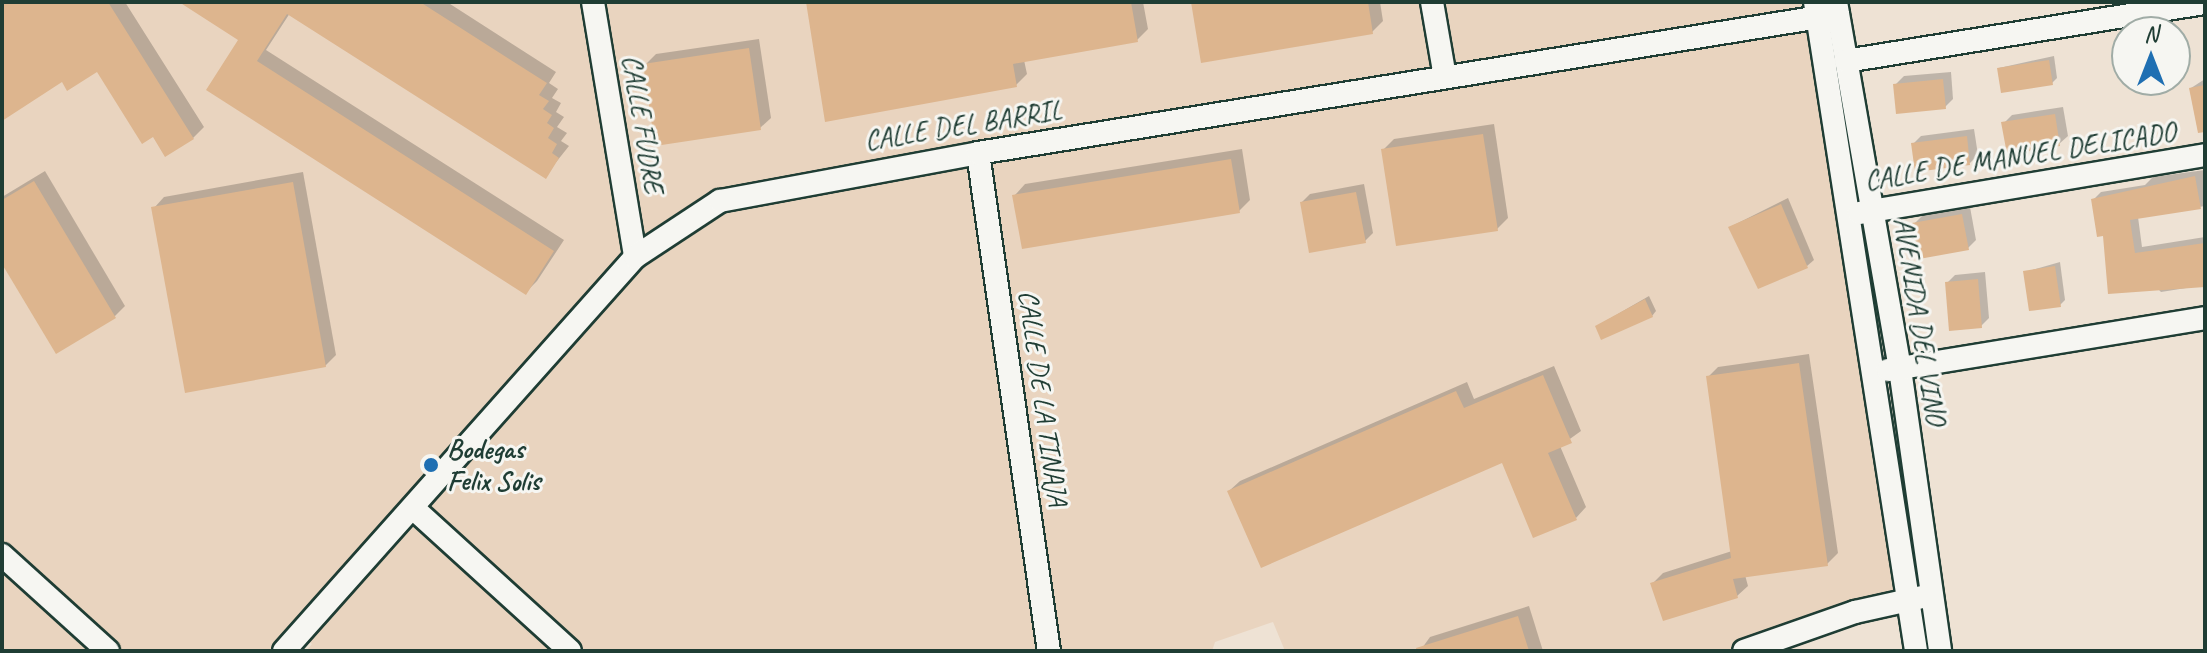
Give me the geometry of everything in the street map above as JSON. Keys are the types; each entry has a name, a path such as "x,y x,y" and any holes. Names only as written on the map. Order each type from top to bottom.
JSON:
{"street":[{"name":"CALLE FUDRE","path":"593,2 635,257"},
{"path":"1432,2 1445,77"},
{"path":"1846,61 2205,3"},
{"name":"CALLE DEL BARRIL","path":"284,651 635,257 697,212 746,192 1445,77 1827,9"},
{"name":"AVENIDA DEL VINO","path":"1827,9 1846,61 1900,369 1940,651"},
{"name":"AVENIDA DEL VINO","path":"1827,9 1845,215 1916,651"},
{"name":"CALLE DE LA TINAJA","path":"978,153 1049,651"},
{"name":"CALLE DE MANUEL DELICADO","path":"1845,215 2205,155"},
{"path":"1871,372 2205,318"},
{"path":"413,508 570,651"},
{"path":"2,555 108,651"},
{"path":"1744,651 1855,612 1931,595"}],"shaded area":[{"path":"2,2 1815,2 1908,601 1744,651 1285,651 1273,622 1215,642 1212,651 306,651 312,644 308,641 299,651 2,651"}],"building":[{"path":"2,2 108,2 194,139 165,157 153,137 142,144 97,72 67,91 62,82 2,121"},
{"path":"179,2 420,2 547,83 539,95 549,101 543,109 552,115 547,123 554,128 548,138 557,144 552,153 559,158 546,179 287,14 257,61 554,251 526,295 206,90 238,40"},
{"path":"806,2 1131,2 1138,42 1013,64 1017,87 825,122"},
{"path":"1191,2 1368,2 1373,34 1201,63"},
{"path":"749,48 761,130 655,146 643,64"},
{"path":"2049,60 2053,85 2001,93 1997,68"},
{"path":"1943,79 1946,109 1896,114 1893,84"},
{"path":"2205,85 2205,132 2198,133 2191,88"},
{"path":"2055,114 2060,146 2007,154 2001,122"},
{"path":"1483,134 1498,231 1396,246 1381,149"},
{"path":"1967,136 1970,165 1915,172 1911,143"},
{"path":"1231,159 1240,213 1022,249 1012,195"},
{"path":"2195,176 2201,209 2130,220 2135,253 2205,243 2205,287 2108,294 2103,236 2097,237 2091,199"},
{"path":"34,181 116,318 56,354 2,264 2,200"},
{"path":"293,182 326,367 185,393 151,207"},
{"path":"1356,192 1366,243 1309,253 1300,202"},
{"path":"1781,204 1808,268 1758,289 1728,227"},
{"path":"1962,214 1969,250 1919,259 1912,223"},
{"path":"2055,266 2061,307 2029,311 2023,271"},
{"path":"1978,279 1982,328 1949,331 1945,282"},
{"path":"1645,299 1653,317 1601,340 1595,326"},
{"path":"1799,363 1828,566 1733,579 1738,598 1663,621 1650,583 1731,558 1706,376"},
{"path":"1543,375 1572,443 1548,453 1577,520 1533,538 1502,463 1261,568 1227,491 1456,391 1464,408"},
{"path":"1518,616 1529,651 1417,651 1416,648"}],"place":[{"name":"Bodegas Felix Solis","path":"431,465"}]}
